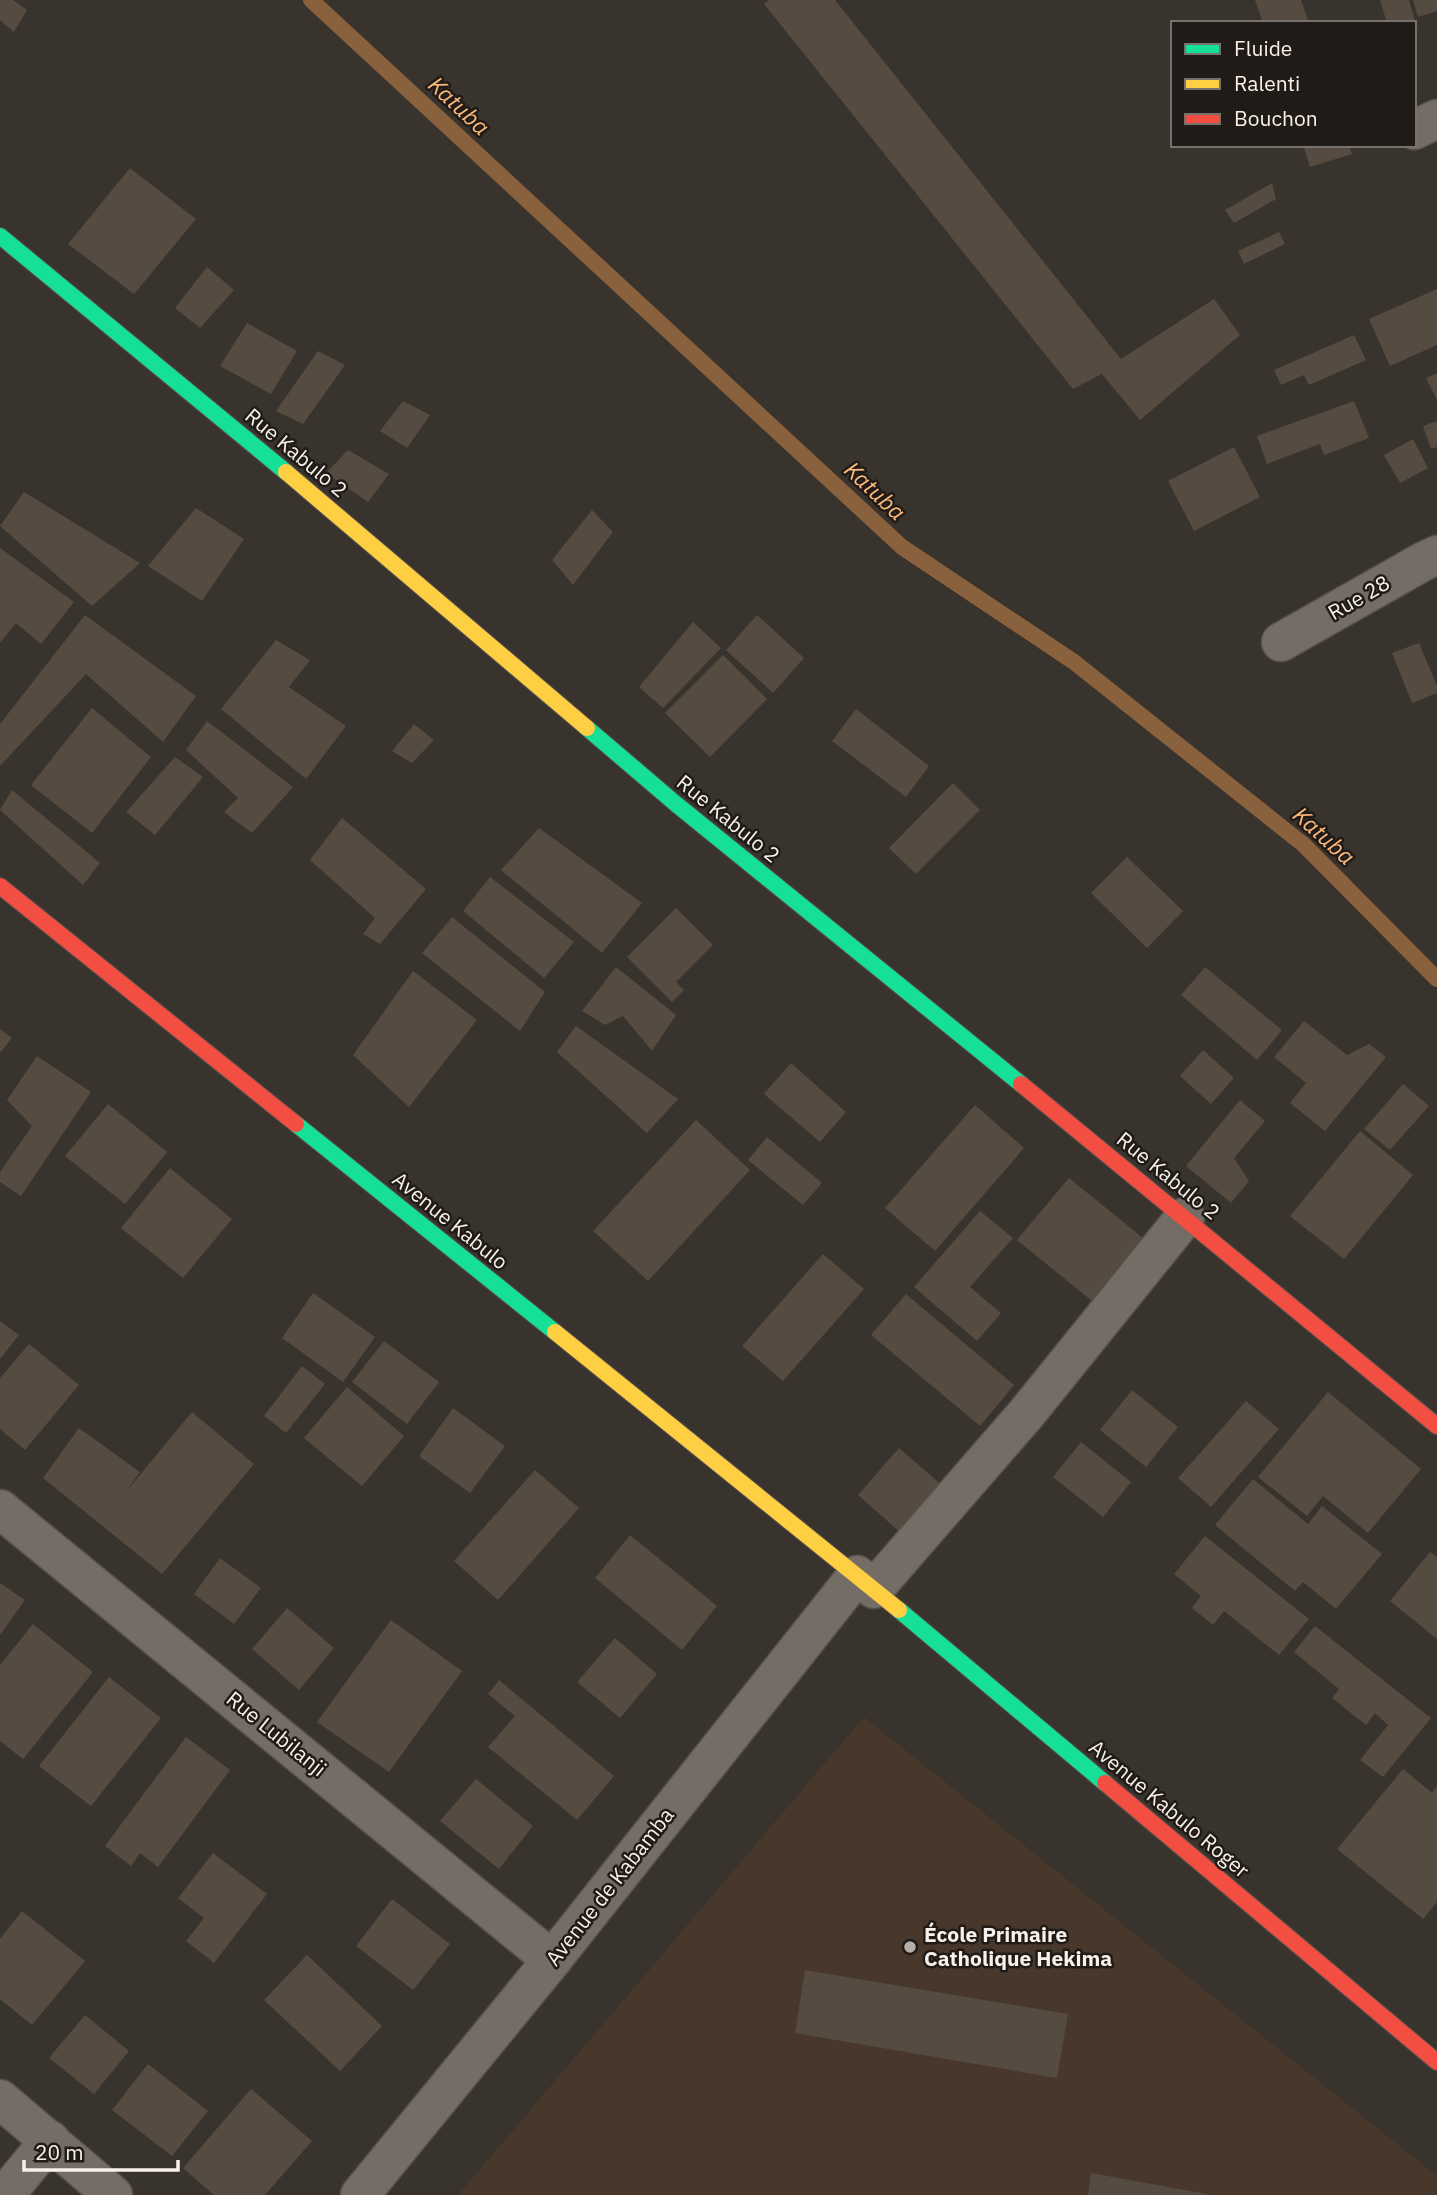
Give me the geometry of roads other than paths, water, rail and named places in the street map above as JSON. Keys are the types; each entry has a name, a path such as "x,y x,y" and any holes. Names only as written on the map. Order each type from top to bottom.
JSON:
{"street":[{"path":"1416,130 1437,119"},
{"name":"Rue Kabulo 2","path":"0,236 258,448 676,804 1185,1217 1437,1426"},
{"name":"Rue 28","path":"1281,642 1437,555"},
{"name":"Avenue Kabulo","path":"0,886 865,1582"},
{"name":"Avenue de Kabamba","path":"360,2195 865,1582 1026,1414 1185,1217"},
{"name":"Rue Lubilanji","path":"0,1509 552,1960"},
{"name":"Avenue Kabulo Roger","path":"865,1582 1437,2062"},
{"path":"0,2099 113,2195"},
{"path":"5,2195 50,2140"}],"waterway":[{"name":"Katuba","path":"311,0 902,547 1074,662 1304,845 1437,979"}],"place":[{"name":"École Primaire Catholique Hekima","path":"910,1947"}]}
